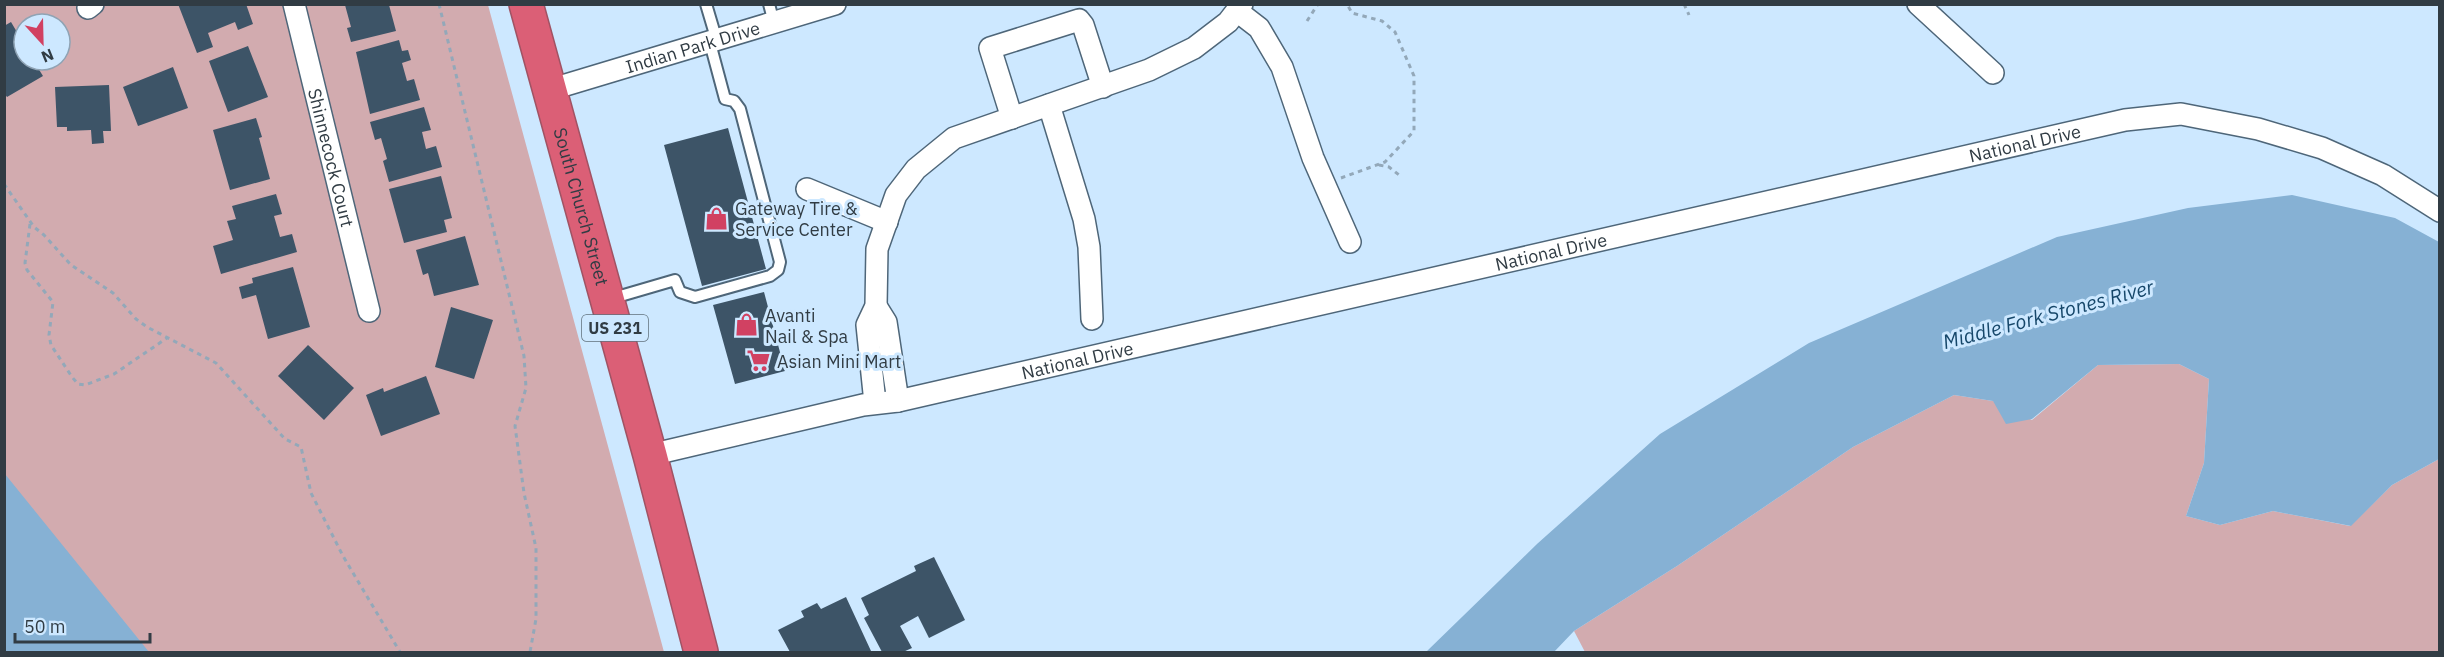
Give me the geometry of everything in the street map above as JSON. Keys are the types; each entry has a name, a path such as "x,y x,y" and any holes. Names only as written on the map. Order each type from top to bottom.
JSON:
{"highway":[{"name":"South Church Street","path":"526,4 650,455 701,652"}],"street":[{"name":"Shinnecock Court","path":"294,4 369,311"},
{"name":"Indian Park Drive","path":"549,90 714,42 772,14 835,4"},
{"path":"1918,4 1993,73"},
{"path":"875,404 867,325 876,306 878,249 896,195 916,169 954,138 1149,70 1194,48 1228,22 1239,8 1259,28 1282,67 1313,158 1350,242"},
{"path":"1012,118 990,48 1079,20 1083,25 1103,87"},
{"path":"1049,105 1077,189 1084,219 1089,247 1092,319"},
{"name":"National Drive","path":"650,455 863,405 898,401 2125,120 2181,114 2258,129 2322,148 2383,175 2439,211"},
{"path":"807,189 887,222"},
{"path":"876,306 886,322 898,401"}],"lane":[{"path":"607,300 675,280 680,292 695,297 770,276 778,270 780,262 740,109 734,101 725,99 706,4"}],"path":[{"path":"439,4 524,356 526,388 515,426 524,493 536,548 536,619 530,652"},
{"path":"1307,21 1318,4"},
{"path":"1324,184 1385,162 1414,131 1414,76 1395,32 1382,21 1352,13 1347,4"},
{"path":"1684,4 1689,15"},
{"path":"1377,165 1389,167 1399,175"},
{"path":"4,184 30,222 71,265 113,293 136,319 216,363 285,439 301,447 310,493 343,556 400,652"},
{"path":"30,222 25,262 27,270 53,302 49,335 51,345 78,384 85,386 114,374 168,338"}],"shaded area":[{"path":"4,5 488,5 664,652 27,652 4,573"},
{"path":"2179,364 2209,379 2204,463 2186,516 2220,525 2273,511 2350,526 2392,485 2439,459 2439,652 1585,652 1574,631 1677,566 1853,447 1954,395 1993,401 2032,420 2098,365"}],"water":[{"name":"Middle Fork Stones River","path":"2292,195 2395,218 2439,242 2439,459 2392,485 2351,526 2273,511 2220,525 2186,516 2204,463 2209,379 2179,364 2098,365 2032,419 2006,424 1993,401 1954,395 1853,447 1677,566 1574,631 1554,652 1426,652 1537,544 1660,434 1809,343 2057,237 2188,208"},
{"path":"5,474 149,652 5,652"}],"building":[{"path":"178,4 246,4 253,24 238,30 235,22 208,33 213,47 197,53"},
{"path":"345,5 389,5 396,31 351,42 347,28 351,27"},
{"path":"11,22 12,24 12,72 40,72 43,76 7,97 4,93 4,26"},
{"path":"399,40 402,51 408,50 411,60 402,63 407,81 414,79 420,100 370,114 356,52"},
{"path":"248,46 268,97 228,112 209,61"},
{"path":"173,67 188,108 138,126 123,87"},
{"path":"109,85 111,131 103,131 104,143 92,144 91,130 67,131 67,127 57,127 55,87"},
{"path":"424,107 431,130 422,132 426,149 436,146 442,167 389,182 383,161 387,159 381,138 375,140 370,122"},
{"path":"256,118 270,179 230,190 213,130"},
{"path":"728,128 766,269 702,286 664,145"},
{"path":"441,176 452,218 444,220 447,232 404,243 389,189"},
{"path":"276,194 282,214 274,216 280,237 292,234 297,252 221,274 213,246 233,240 227,221 236,219 232,206"},
{"path":"465,236 479,285 434,296 428,273 423,275 416,250"},
{"path":"293,267 310,327 268,339 256,295 242,299 239,287 253,283 252,278"},
{"path":"764,292 785,371 735,384 713,305"},
{"path":"451,307 493,320 474,379 435,367"},
{"path":"308,345 354,388 324,420 278,376"},
{"path":"426,376 440,414 381,436 366,395 383,388 384,392"},
{"path":"934,557 965,620 929,638 918,616 900,626 912,648 903,652 882,652 864,618 869,615 861,598 916,571 914,566"},
{"path":"846,597 871,651 790,652 778,630 804,617 801,611 817,603 821,609"}],"place":[{"name":"Gateway Tire & Service Center","path":"717,218"},
{"name":"Avanti Nail & Spa","path":"747,325"},
{"name":"Asian Mini Mart","path":"759,361"}]}
